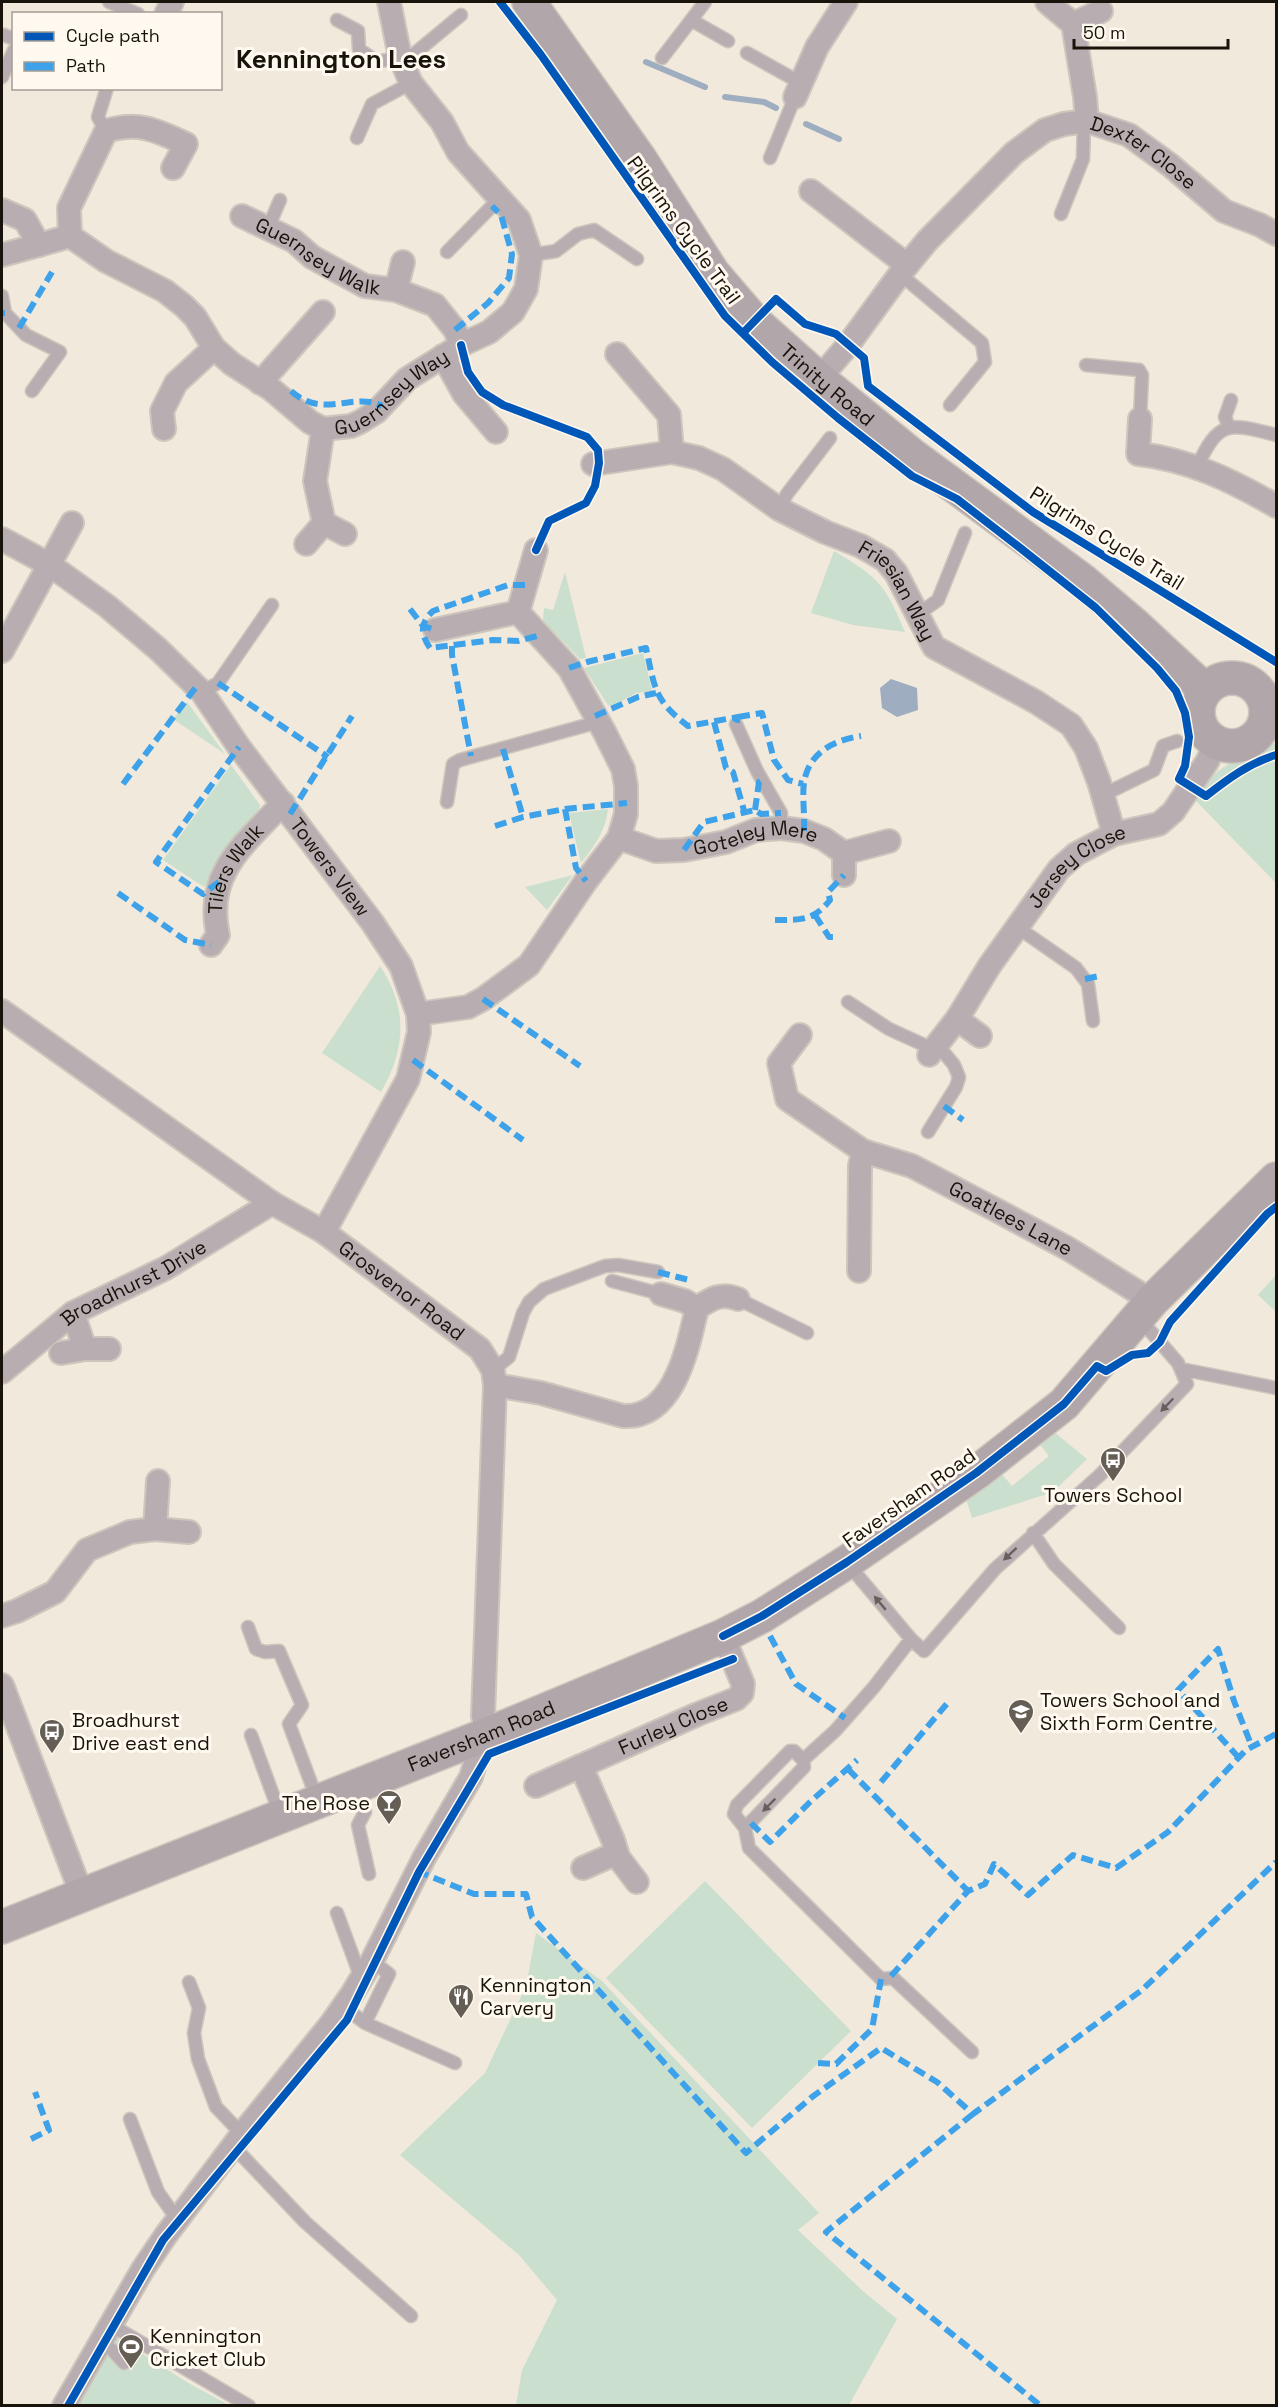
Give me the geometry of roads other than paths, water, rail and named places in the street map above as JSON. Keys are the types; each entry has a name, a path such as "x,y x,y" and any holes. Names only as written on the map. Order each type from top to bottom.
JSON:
{"main road":[{"name":"Trinity Road","path":"529,2 640,159 713,273 755,322 819,379 912,455 1082,580 1205,690"},
{"path":"1222,679 1243,679 1259,691 1271,711 1258,733 1250,740 1239,745 1216,742 1202,728 1198,719 1198,709 1205,690 1222,679"},
{"name":"Faversham Road","path":"2,1927 480,1737 723,1636 762,1616 847,1562 976,1473 1064,1404 1145,1309 1276,1179"}],"street":[{"name":"Guernsey Way","path":"70,236 106,261 165,291 195,317 214,348 232,364 271,389 310,422 323,429 351,426 360,422 376,412 407,379 452,350 489,332 513,312 526,289 531,255 519,220 458,152 442,122 411,83 400,57 389,2"},
{"path":"798,90 817,47 846,2"},
{"path":"1047,2 1073,24 1086,97 1085,121"},
{"path":"1073,24 1104,6"},
{"name":"Dexter Close","path":"819,379 848,345 904,270 943,225 1014,153 1045,130 1085,121 1129,135 1170,165 1224,211 1276,234"},
{"path":"2,255 70,236 69,208 106,131 140,126 155,129 186,144 173,168"},
{"path":"811,191 904,270"},
{"path":"2,210 25,220 39,245"},
{"name":"Guernsey Walk","path":"242,216 294,241 312,257 364,286 396,290 435,305 455,330 452,350 464,394 496,432"},
{"name":"Guernsey Walk","path":"396,290 403,262"},
{"path":"260,383 323,312"},
{"path":"164,429 162,411 176,383 214,348"},
{"path":"617,354 669,415 672,452"},
{"path":"1140,419 1138,454 1163,456 1197,467 1244,488 1276,506"},
{"path":"323,429 315,481 324,523"},
{"name":"Friesian Way","path":"593,464 672,452 699,458 723,469 779,509 825,532 861,546 885,560 896,573 934,647 1036,702 1071,725 1086,748 1114,834"},
{"path":"2,651 72,523"},
{"path":"324,523 345,534"},
{"path":"306,544 324,523"},
{"name":"Towers View","path":"2,539 50,565 107,606 158,649 202,692 239,747 390,948 409,987 417,1014 419,1032 408,1079 324,1232"},
{"path":"518,612 536,550"},
{"path":"435,630 518,612"},
{"path":"417,1014 468,1007 483,999 529,965 586,881 619,838 626,814 626,786 623,769 598,722 569,668 518,612"},
{"name":"Jersey Close","path":"933,1049 957,1019 1017,927 1059,869 1076,854 1114,834 1160,824 1173,812 1207,762 1216,742"},
{"name":"Tilers Walk","path":"211,945 218,935 214,899 224,872 237,852 283,803"},
{"name":"Goteley Mere","path":"619,838 656,851 684,850 726,842 756,830 781,828 804,831 824,839 844,853 889,841"},
{"path":"844,853 844,875"},
{"name":"Grosvenor Road","path":"2,1011 272,1203 324,1232 480,1349 494,1378"},
{"path":"957,1019 980,1036"},
{"name":"Goatlees Lane","path":"800,1035 779,1063 787,1099 863,1151 912,1166 1067,1248 1145,1309"},
{"path":"859,1271 860,1166 863,1151"},
{"name":"Broadhurst Drive","path":"2,1372 73,1313 166,1268 272,1203"},
{"path":"660,1283 697,1308"},
{"path":"64,2406 143,2269 177,2219 344,2007 367,1970 424,1858 473,1778 483,1716 494,1378 623,1416 634,1416 652,1408 670,1387 682,1366 697,1308 714,1297 738,1299"},
{"path":"73,1313 85,1349"},
{"path":"61,1353 109,1348"},
{"path":"155,1529 158,1481"},
{"path":"2,1616 55,1592 87,1550 130,1532 155,1529 189,1532"},
{"name":"Furley Close","path":"536,1786 698,1713 736,1699 742,1693 743,1684 723,1636"},
{"path":"2,1685 82,1895"},
{"path":"581,1766 617,1853 637,1882"},
{"path":"584,1868 617,1853"}],"lane":[{"path":"109,2 133,12"},
{"path":"662,58 705,2"},
{"path":"337,21 358,31 358,49 377,62 414,54 461,15"},
{"path":"691,20 728,41"},
{"path":"747,53 798,90 770,158"},
{"path":"2,76 12,54"},
{"path":"357,138 372,104 411,83"},
{"path":"106,90 98,117 106,131"},
{"path":"1061,214 1083,159 1085,121"},
{"path":"447,252 499,199"},
{"path":"268,228 280,200"},
{"path":"531,255 556,251 578,234 594,230 637,259"},
{"path":"904,270 982,343 986,362 950,405"},
{"path":"2,296 5,313 26,335 60,352 32,391"},
{"path":"1086,364 1139,370 1142,375 1140,419"},
{"path":"1229,427 1226,417 1231,400"},
{"path":"1197,467 1205,448 1215,435 1229,427 1242,426 1276,435"},
{"path":"779,509 787,494 830,438"},
{"path":"917,615 938,600 964,533"},
{"path":"202,692 218,683 272,604"},
{"path":"447,802 453,764 460,760 598,722"},
{"path":"736,724 757,771 781,813 781,828"},
{"path":"1103,795 1154,770 1163,746 1177,741"},
{"path":"1017,927 1076,968 1088,984 1093,1021"},
{"path":"848,1002 889,1029 933,1049 954,1065 960,1077 928,1132"},
{"path":"494,1378 509,1357 523,1313 529,1302 544,1289 606,1266 618,1265 660,1283"},
{"path":"612,1281 660,1283"},
{"path":"738,1299 807,1333"},
{"path":"847,1562 911,1639 924,1651 995,1569 1100,1475 1187,1384 1178,1363 1145,1309"},
{"path":"1181,1369 1276,1388"},
{"path":"1033,1533 1054,1564 1119,1628"},
{"path":"248,1627 256,1649 265,1652 279,1651 302,1705 289,1724 318,1800"},
{"path":"745,1828 802,1771 803,1760 835,1731 874,1688 911,1639"},
{"path":"251,1735 280,1816"},
{"path":"803,1760 794,1751 790,1751 737,1805 734,1814 745,1828 749,1848 881,1980 893,1978 972,2052"},
{"path":"356,1785 365,1812 358,1825 369,1874"},
{"path":"337,1913 367,1970 389,1974 364,2023"},
{"path":"189,1982 199,2008 194,2033 198,2059 216,2107 238,2140 305,2222 411,2316"},
{"path":"344,2007 364,2023 455,2063"},
{"path":"130,2119 158,2192 177,2219"},
{"path":"105,2334 111,2349 124,2363"},
{"path":"105,2334 249,2406"}],"water":[{"path":"891,679 917,688 918,710 897,717 882,708 880,688"}],"waterway":[{"path":"646,62 705,87"},
{"path":"725,97 764,102 776,108"},
{"path":"806,124 839,139"}],"place":[{"name":"Towers School","path":"1113,1483"},
{"name":"Towers School and Sixth Form Centre","path":"1021,1735"},
{"name":"Broadhurst Drive east end","path":"52,1755"},
{"name":"The Rose","path":"389,1826"},
{"name":"Kennington Carvery","path":"461,2020"},
{"name":"Kennington Cricket Club","path":"131,2370"}],"district":[{"name":"Kennington Lees","path":"341,59"}]}
